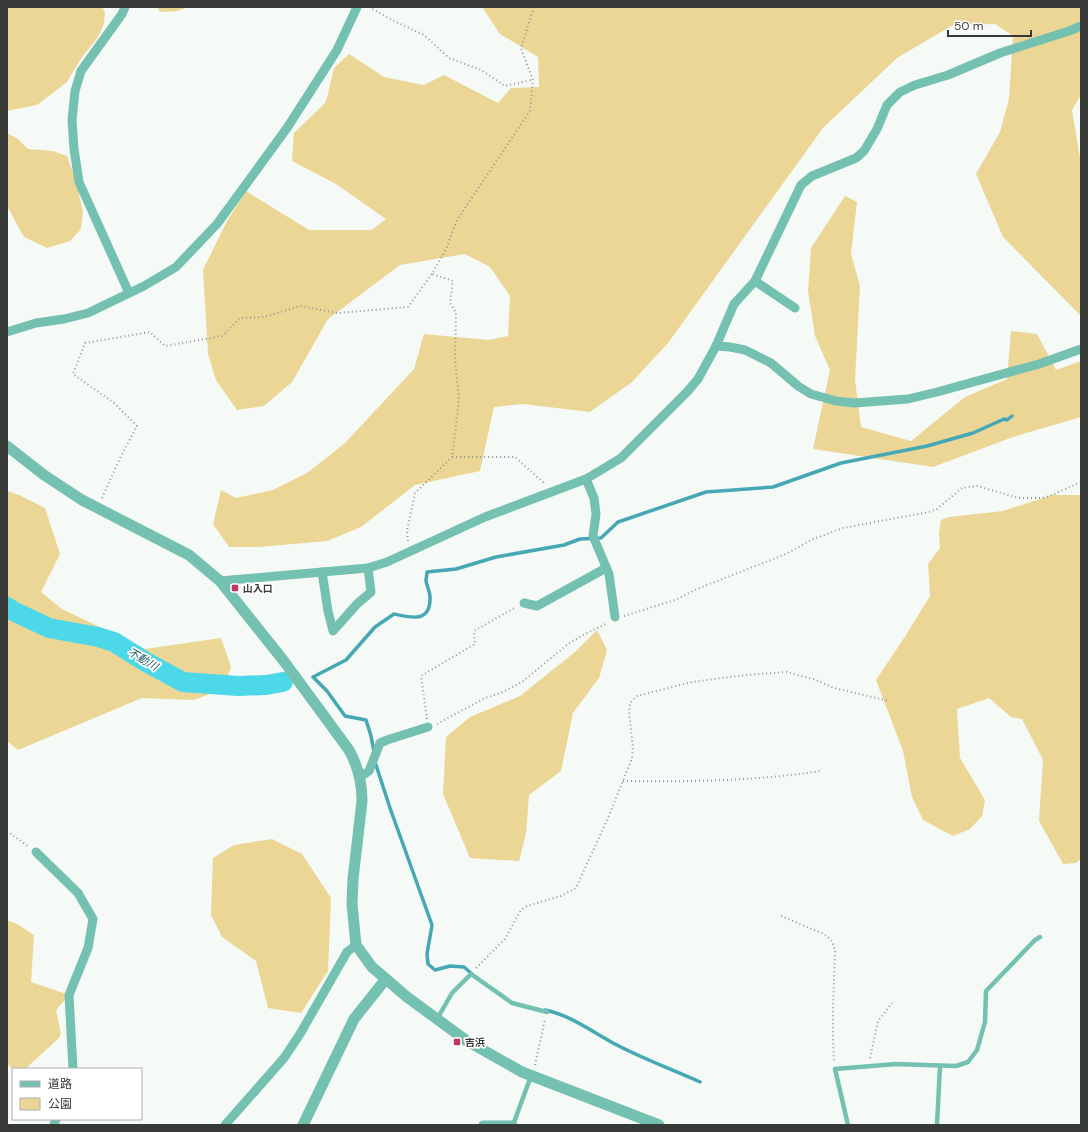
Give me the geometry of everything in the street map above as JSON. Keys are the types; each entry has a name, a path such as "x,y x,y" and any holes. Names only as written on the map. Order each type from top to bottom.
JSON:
{"street":[{"path":"125,7 122,14 81,71 74,90 72,120 74,149 79,182 129,293"},
{"path":"7,332 36,323 64,319 88,313 129,293 176,267 217,224 287,128 337,50 357,7"},
{"path":"220,580 368,568 410,552 484,517 586,478 621,458 698,379 716,346 734,304 755,281 802,185 812,176 856,158 864,151 877,129 887,105 900,92 1000,53 1081,26"},
{"path":"755,281 795,308"},
{"path":"716,346 745,350 772,363 798,386 811,394 836,401 854,403 908,399 1039,364 1081,349"},
{"path":"7,446 44,475 82,500 189,556 220,580 283,660 349,750 356,761 360,777 362,801 353,879 352,904 356,945 372,967 385,980 467,1041 522,1072 659,1125"},
{"path":"586,478 596,506 593,536 609,574 615,617"},
{"path":"322,572 328,611 333,631 357,604 371,592 368,568"},
{"path":"524,603 537,606 606,568"},
{"path":"360,777 369,771 380,743 428,727"},
{"path":"36,852 78,893 93,919 88,948 69,995 73,1068"},
{"path":"225,1125 284,1058 300,1034 347,952 356,945"},
{"path":"303,1125 354,1019 385,980"},
{"path":"483,1125 513,1125"}],"lane":[{"path":"848,1125 835,1069 896,1064 956,1066 968,1062 977,1050 984,1022 986,991 1035,940 1040,937"},
{"path":"436,1019 452,993 470,974 512,1003 547,1012"},
{"path":"936,1125 940,1066"},
{"path":"513,1125 531,1076"}],"path":[{"path":"369,7 424,35 449,58 481,70 505,86 533,80"},
{"path":"97,508 121,456 137,426 114,403 73,374 85,343 150,332 165,346 172,345 222,336 240,318 264,317 301,306 336,313 408,307 432,274 446,249 457,220 530,111 533,80 520,48 534,7"},
{"path":"410,552 407,531 415,493 452,457 458,400 455,360 456,313 450,303 453,281 432,274"},
{"path":"452,457 516,457 554,491"},
{"path":"524,603 474,631 475,644 422,676 428,727 455,716 485,698 501,693 522,682 568,644 608,623 615,617 629,615 675,600 697,589 786,554 813,538 843,528 933,511 962,488 977,486 1019,498 1042,498 1081,482"},
{"path":"470,974 505,939 521,910 527,906 561,896 576,888 632,758 633,748 629,712 630,703 637,696 692,682 746,675 787,672 816,680 834,688 889,701"},
{"path":"623,781 684,782 786,776 821,771"},
{"path":"7,831 36,852"},
{"path":"781,916 824,934 832,941 835,950 832,1039 835,1069"},
{"path":"869,1066 878,1021 892,1003"},
{"path":"531,1076 534,1071 535,1059 547,1012"}],"green space":[{"path":"7,7 102,7 105,12 104,24 98,37 82,57 67,82 37,105 7,111"},
{"path":"157,7 188,7 178,11 160,12"},
{"path":"482,7 1081,7 1081,95 1072,110 1081,164 1081,323 1080,315 1003,237 976,174 1000,132 1009,99 1013,36 995,24 953,25 897,58 823,128 668,343 632,382 590,412 523,404 494,407 480,471 415,485 361,527 327,541 259,547 229,547 213,524 221,490 236,498 273,490 307,473 344,444 414,369 424,334 489,340 508,336 510,296 490,267 465,254 400,265 328,319 292,382 264,406 237,410 216,380 208,354 203,270 227,221 246,191 309,230 372,230 386,219 336,184 292,161 294,133 326,102 334,68 349,54 384,77 424,85 444,75 498,103 511,88 539,87 538,57 500,34"},
{"path":"7,133 18,139 28,149 53,151 67,156 76,181 83,212 81,229 70,241 47,248 24,237 7,206"},
{"path":"845,196 857,202 851,254 860,286 855,380 861,427 911,441 965,397 1007,379 1011,331 1037,334 1056,370 1081,361 1081,417 1013,437 933,467 813,449 830,370 815,336 808,291 811,248"},
{"path":"7,491 19,495 45,508 60,554 41,592 62,609 145,649 221,638 231,667 223,689 194,700 142,698 18,750 7,741"},
{"path":"1052,495 1081,495 1081,859 1076,863 1063,864 1039,821 1043,760 1022,719 1011,717 989,698 957,709 960,758 985,800 982,816 970,829 953,836 923,820 912,797 903,751 876,680 930,596 928,564 940,548 939,533 941,520 949,517 1003,511"},
{"path":"597,630 607,650 599,678 573,713 561,771 529,795 526,834 519,861 470,858 443,794 446,737 470,717 520,696 575,652"},
{"path":"272,839 302,854 331,898 328,971 301,1013 268,1008 256,961 222,937 211,915 213,858 234,845"},
{"path":"7,920 17,924 34,935 31,982 69,995 56,1010 61,1034 58,1039 26,1068 12,1069 7,1063"}],"waterway":[{"path":"374,752 366,720 345,716 327,691 313,677 346,660 375,627 394,614 407,617 419,617 424,615 429,605 430,595 426,581 427,572 456,569 496,557 564,545 580,539 601,538 618,522 706,492 773,487 841,463 927,446 973,433 1004,419 1007,420 1012,416"},
{"name":"不動川","path":"7,607 49,628 98,637 114,642 146,662 183,682 238,686 266,685 283,682"},
{"path":"375,762 432,925 427,954 428,964 435,970 450,966 464,967 472,974"},
{"path":"545,1010 572,1019 613,1043 645,1059 700,1082"}],"place":[{"name":"山入口","path":"235,588"},
{"name":"吉浜","path":"457,1042"}]}
